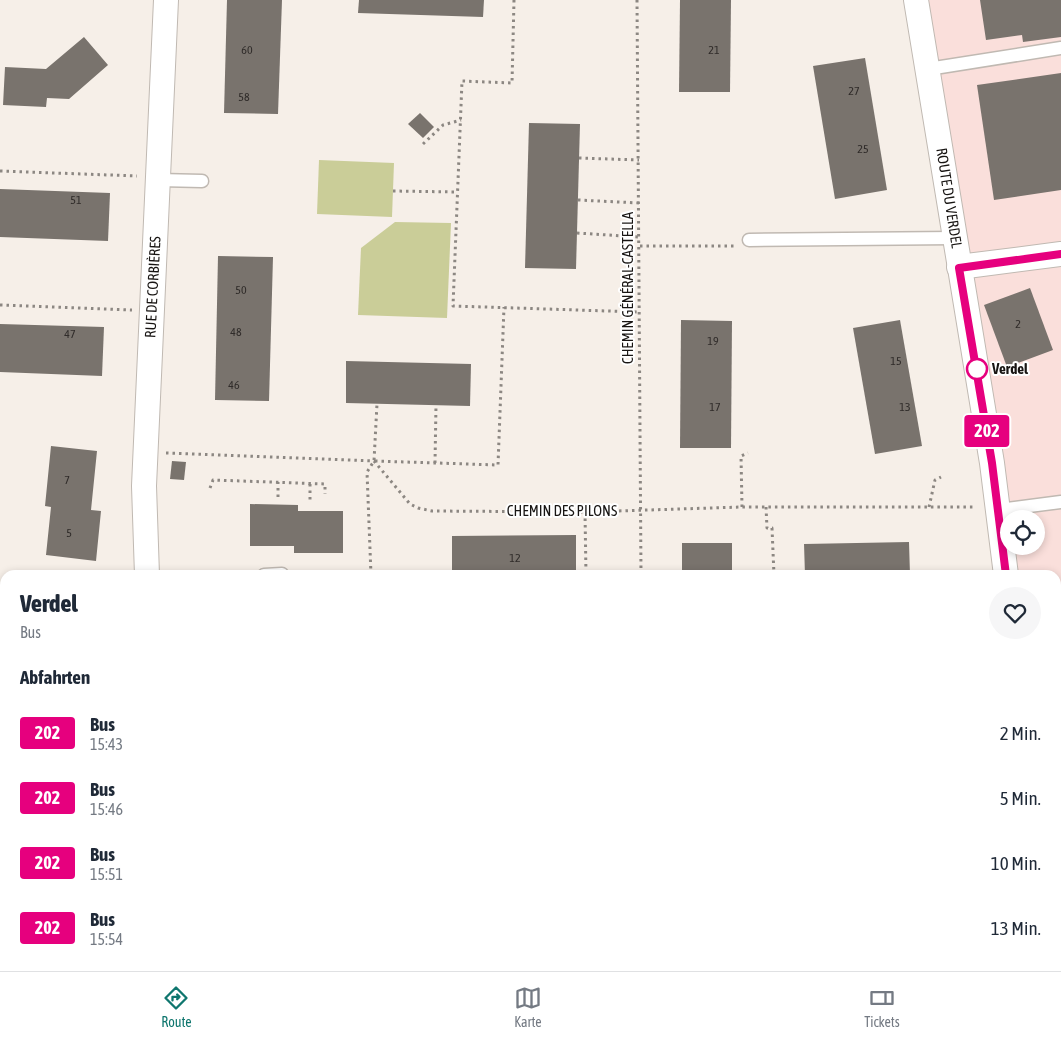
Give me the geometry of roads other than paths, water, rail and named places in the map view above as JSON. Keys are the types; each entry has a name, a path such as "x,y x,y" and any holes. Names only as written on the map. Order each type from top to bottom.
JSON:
{"street":[{"name":"RUE DE CORBIÈRES","path":"147,570 144,486 149,178 166,0"},
{"name":"ROUTE DU VERDEL","path":"916,0 990,446 990,508 1005,570"},
{"path":"959,268 1061,254"}],"lane":[{"path":"928,69 1061,48"},
{"path":"149,178 202,182"},
{"path":"744,243 955,238"},
{"path":"990,508 1061,502"}],"place":[{"name":"Verdel","path":"977,369"}]}
